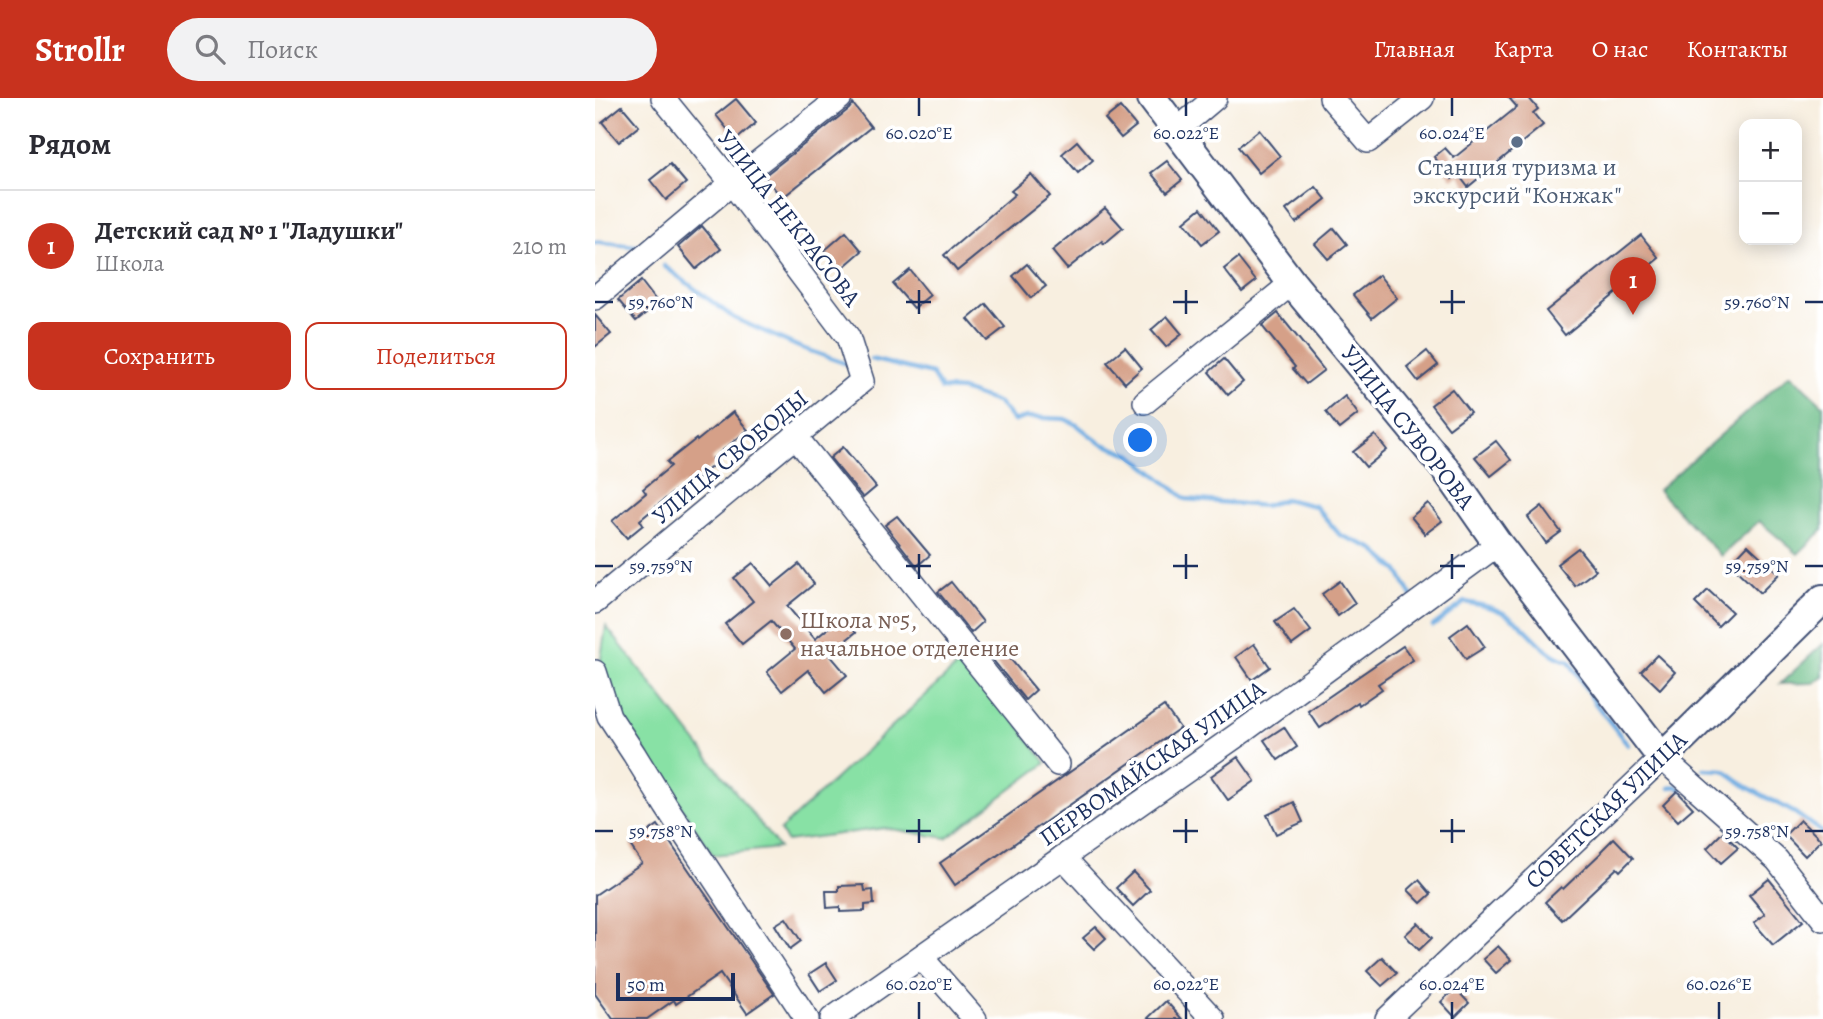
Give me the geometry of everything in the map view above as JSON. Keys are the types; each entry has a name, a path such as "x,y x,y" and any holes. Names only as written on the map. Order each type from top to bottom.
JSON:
{"main road":[{"name":"УЛИЦА СУВОРОВА","path":"1152,98 1292,283 1447,471 1498,544 1662,758"},
{"name":"СОВЕТСКАЯ УЛИЦА","path":"1662,758 1823,599"}],"street":[{"name":"УЛИЦА НЕКРАСОВА","path":"663,98 848,337"},
{"path":"595,298 731,183 840,98"},
{"path":"1177,130 1215,98"},
{"path":"1331,98 1368,141 1422,98"},
{"path":"1145,401 1292,283"},
{"name":"УЛИЦА СВОБОДЫ","path":"595,602 862,381 848,337"},
{"path":"796,436 1058,764"},
{"name":"ПЕРВОМАЙСКАЯ УЛИЦА","path":"832,1019 1246,729 1498,544"},
{"path":"595,672 602,718 666,806 807,1019"},
{"path":"1662,758 1777,860 1823,919"},
{"name":"СОВЕТСКАЯ УЛИЦА","path":"1387,1019 1662,758"},
{"path":"1063,857 1213,1019"},
{"path":"921,957 975,1019"}],"green space":[{"path":"1790,374 1823,405 1823,530 1798,554 1759,521 1721,556 1658,490"},
{"path":"606,626 779,848 713,855 621,716 600,664"},
{"path":"1823,644 1823,677 1813,683 1780,684"},
{"path":"968,656 1046,763 946,838 885,828 786,841 780,830"}],"building":[{"path":"1509,98 1529,98 1538,109 1533,113 1543,125 1468,187 1458,174 1452,179 1434,157 1445,148 1454,158 1517,107"},
{"path":"736,99 756,123 736,140 716,115"},
{"path":"853,104 871,127 782,198 764,176"},
{"path":"622,106 639,126 619,142 602,122"},
{"path":"1120,107 1136,126 1121,138 1105,119"},
{"path":"1259,130 1280,156 1259,173 1238,147"},
{"path":"1077,141 1093,160 1078,173 1062,154"},
{"path":"1167,161 1182,180 1167,192 1151,173"},
{"path":"670,164 686,183 666,200 650,180"},
{"path":"1031,174 1050,196 957,271 944,255 1015,194 1011,191"},
{"path":"1316,187 1326,199 1296,223 1286,210"},
{"path":"1105,208 1123,228 1067,269 1052,251"},
{"path":"1201,208 1219,231 1202,244 1184,222"},
{"path":"702,226 721,249 696,269 678,247"},
{"path":"1334,228 1347,244 1328,259 1315,244"},
{"path":"846,232 862,251 840,270 824,251"},
{"path":"1641,235 1659,258 1565,335 1546,311"},
{"path":"1238,258 1256,281 1242,292 1224,269"},
{"path":"1027,264 1046,286 1031,298 1013,276"},
{"path":"910,270 930,295 914,308 893,284"},
{"path":"1379,275 1397,298 1372,318 1353,295"},
{"path":"641,281 658,303 636,321 618,300"},
{"path":"986,304 1005,327 987,341 968,319"},
{"path":"1278,313 1324,370 1306,384 1262,326"},
{"path":"595,315 611,334 595,347"},
{"path":"1167,316 1182,334 1166,347 1151,330"},
{"path":"1125,347 1142,368 1125,383 1107,362"},
{"path":"1427,351 1438,365 1418,381 1407,367"},
{"path":"1224,359 1243,382 1228,395 1209,372"},
{"path":"1452,389 1470,412 1449,428 1431,405"},
{"path":"1345,396 1358,414 1339,429 1326,412"},
{"path":"733,412 748,430 712,459 716,463 688,487 685,483 640,520 643,525 627,538 612,521 646,493 643,489 671,466 667,462"},
{"path":"1375,435 1387,450 1366,467 1353,452"},
{"path":"1496,441 1511,460 1491,476 1475,457"},
{"path":"843,447 876,487 863,498 830,458"},
{"path":"1428,503 1442,521 1425,534 1411,517"},
{"path":"1542,506 1561,532 1546,543 1528,517"},
{"path":"897,516 930,555 917,566 885,525"},
{"path":"1748,545 1779,574 1760,593 1730,564"},
{"path":"1578,548 1596,570 1575,586 1557,564"},
{"path":"753,563 772,586 799,564 814,584 787,606 815,639 843,616 856,632 829,654 847,675 826,692 808,670 782,691 767,672 795,649 771,621 742,644 725,624 753,601 734,578"},
{"path":"1340,581 1355,603 1338,616 1322,594"},
{"path":"951,582 983,622 971,633 938,592"},
{"path":"1708,590 1732,612 1718,626 1695,603"},
{"path":"1294,609 1311,631 1292,645 1275,622"},
{"path":"1468,623 1485,647 1466,659 1450,636"},
{"path":"1254,644 1270,667 1252,680 1236,657"},
{"path":"1403,646 1413,660 1378,684 1382,689 1320,728 1308,711"},
{"path":"1003,650 1036,690 1025,700 992,659"},
{"path":"1657,655 1675,672 1660,689 1641,671"},
{"path":"1164,706 1180,728 955,885 940,863"},
{"path":"1284,727 1297,747 1278,760 1264,740"},
{"path":"1238,757 1255,781 1228,800 1211,776"},
{"path":"1677,791 1693,808 1678,821 1663,805"},
{"path":"1294,802 1303,822 1276,834 1267,815"},
{"path":"1800,820 1821,840 1805,856 1785,835"},
{"path":"658,825 774,994 747,1013 720,974 676,1004 674,1000 647,1019 613,1019 595,994 595,895 642,863 630,845"},
{"path":"1723,832 1738,848 1721,863 1707,848"},
{"path":"1614,838 1633,858 1620,871 1617,868 1562,920 1545,902 1561,887 1563,889"},
{"path":"1133,872 1150,890 1133,906 1116,888"},
{"path":"1769,879 1803,921 1773,945 1754,923 1765,914 1749,895"},
{"path":"1419,880 1431,894 1421,903 1408,890"},
{"path":"864,885 865,891 873,890 874,904 865,905 865,911 840,912 840,907 827,908 826,891 839,891 839,886"},
{"path":"786,918 801,941 790,949 775,925"},
{"path":"1418,923 1432,938 1419,950 1405,935"},
{"path":"1096,927 1106,938 1094,949 1083,938"},
{"path":"1498,946 1511,960 1496,973 1483,959"},
{"path":"1382,957 1397,973 1382,986 1367,971"},
{"path":"826,963 837,980 820,991 809,974"},
{"path":"1455,988 1469,1003 1455,1017 1441,1002"},
{"path":"1166,1001 1182,1019 1147,1019"}],"waterway":[{"path":"595,242 643,247"},
{"path":"664,266 734,318 799,347 847,364"},
{"path":"871,359 932,374 941,389 962,390 999,403 1014,421 1027,417 1065,419 1100,443 1132,455 1186,499 1264,506 1285,499 1315,506 1340,535 1372,548 1398,571 1412,596"},
{"path":"1433,626 1465,602 1507,615 1548,651 1569,661 1595,703 1628,745"},
{"path":"1704,769 1724,770 1823,833"},
{"path":"1670,788 1676,786 1682,790"}],"place":[{"name":"Станция туризма и экскурсий \"Конжак\"","path":"1517,142"},
{"name":"Детский сад № 1 \"Ладушки\"","path":"1633,315"},
{"name":"Школа №5, начальное отделение","path":"786,634"}]}
